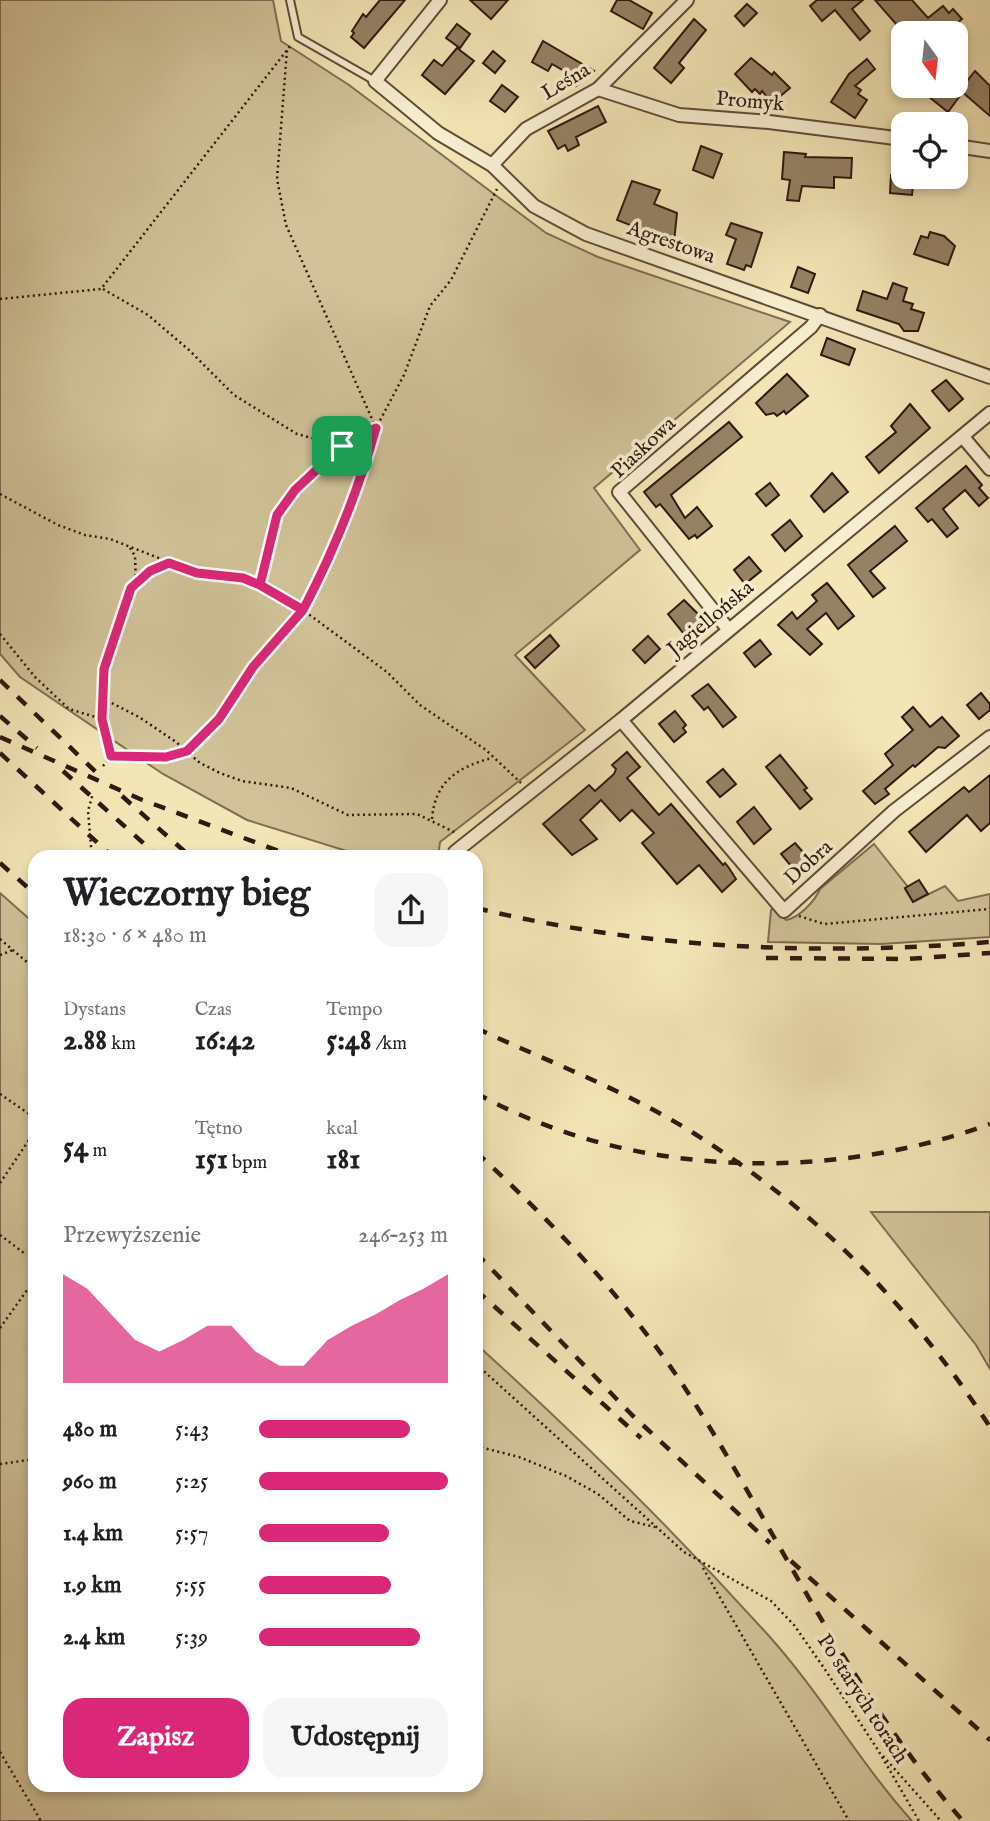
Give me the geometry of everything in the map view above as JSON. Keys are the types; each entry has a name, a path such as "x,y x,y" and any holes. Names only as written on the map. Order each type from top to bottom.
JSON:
{"street":[{"path":"375,81 440,0"},
{"name":"Leśna","path":"492,165 526,128 598,89 687,0"},
{"name":"Agrestowa","path":"375,81 438,133 492,165 534,206 586,234 990,377"},
{"name":"Promyk","path":"598,89 679,115 769,122 891,137"},
{"path":"968,148 990,151"},
{"name":"Piaskowa","path":"728,629 619,492 811,327 820,315"},
{"name":"Jagiellońska","path":"458,850 621,720 990,413"},
{"path":"963,437 990,469"},
{"name":"Dobra","path":"621,720 784,911 894,811 990,737"}],"lane":[{"path":"290,0 298,37 375,81"}],"path":[{"path":"101,289 298,37"},
{"path":"287,50 276,179 286,225 376,428"},
{"path":"111,756 166,757 187,751 213,727 253,667 303,610 322,573 365,467 376,428 404,374 430,306 451,280 504,177"},
{"path":"0,299 101,289 148,315 189,349 234,395 298,434 342,446"},
{"path":"260,585 277,515 295,490 342,446 376,428"},
{"path":"0,494 58,525 130,547 197,573 243,578 260,585 303,610 387,672 420,705 493,757 531,792"},
{"path":"111,756 102,719 104,669 136,582 135,556 130,547"},
{"path":"136,582 150,571 169,563"},
{"path":"0,634 35,677 69,709 102,719"},
{"path":"102,698 139,717 220,773 242,781 291,788 348,815 405,812 432,819 468,840"},
{"path":"103,766 111,756"},
{"path":"432,819 438,790 450,777 466,765 493,757"},
{"path":"91,850 88,811 93,793"},
{"path":"784,911 824,924 990,909"},
{"path":"0,939 28,963"},
{"path":"0,955 13,950"},
{"path":"0,1094 28,1113"},
{"path":"0,1183 28,1141"},
{"path":"0,1235 24,1253"},
{"path":"0,1328 28,1289"},
{"path":"483,1370 655,1527 702,1565 849,1821"},
{"path":"483,1448 519,1457 566,1476 598,1494 630,1521 655,1527"},
{"path":"0,1464 28,1459"},
{"name":"Po starych torach","path":"702,1565 771,1601 794,1625 878,1750 919,1821"},
{"path":"878,1750 941,1821"},
{"path":"0,1752 41,1821"}],"shaded area":[{"path":"0,0 273,0 281,41 349,85 546,233 598,257 790,322 594,488 640,550 515,655 585,730 440,842 439,850 343,850 247,820 163,774 20,677 0,654"},
{"path":"874,844 908,887 905,889 913,902 945,886 958,901 990,894 990,937 881,944 768,942 771,910 774,908 786,920 796,916 810,904 820,889"},
{"path":"0,893 28,918 28,1792 483,1792 483,1350 626,1486 769,1636 912,1821 0,1821"},
{"path":"871,1212 990,1212 990,1369 976,1345"}],"building":[{"path":"380,0 405,0 364,48 351,37 354,33 352,31 363,14 366,17"},
{"path":"470,0 508,0 491,19"},
{"path":"617,0 629,0 652,13 643,29 611,11"},
{"path":"817,0 863,0 852,9 870,31 860,40 835,10 822,21 810,6"},
{"path":"875,0 912,0 928,18 943,6 949,13 953,9 962,19 960,21 893,21"},
{"path":"747,4 757,13 744,26 735,16"},
{"path":"694,19 706,30 679,63 684,68 671,83 654,68"},
{"path":"457,24 470,34 460,48 446,38"},
{"path":"543,41 594,71 576,86 564,71 552,64 548,71 532,62"},
{"path":"457,48 474,61 445,94 422,75 434,60 442,66"},
{"path":"493,51 505,61 495,73 483,63"},
{"path":"751,58 772,75 774,72 790,88 772,103 762,91 760,94 755,89 752,92 735,74"},
{"path":"867,59 875,69 855,86 861,90 858,94 867,100 855,118 831,102 849,74"},
{"path":"975,71 990,86 990,116 968,97 968,80"},
{"path":"502,85 518,97 505,112 490,101"},
{"path":"930,98 958,98 948,112"},
{"path":"598,106 606,122 576,137 579,145 568,151 565,145 558,149 548,131"},
{"path":"701,146 722,154 713,178 693,170"},
{"path":"784,152 806,154 805,157 852,158 851,178 834,177 834,188 802,186 799,201 787,200 790,180 782,179"},
{"path":"891,175 891,189 913,189 912,195 890,193"},
{"path":"632,181 660,190 654,204 677,213 674,242 617,220"},
{"path":"731,223 762,233 751,267 746,265 744,270 727,264 736,239 726,235"},
{"path":"930,232 944,236 955,246 948,265 914,254 921,236 928,238"},
{"path":"798,267 815,274 808,293 791,287"},
{"path":"893,283 907,288 903,301 913,304 911,309 924,313 918,331 904,331 899,324 857,310 863,291 887,299"},
{"path":"827,338 855,349 849,365 821,355"},
{"path":"787,374 808,396 786,414 784,411 777,416 774,413 766,415 756,403"},
{"path":"946,380 963,399 949,411 932,391"},
{"path":"910,404 930,428 879,473 866,457 896,432 891,426"},
{"path":"729,422 742,437 671,495 685,518 697,507 712,526 697,538 695,535 689,539 660,504 656,507 644,492"},
{"path":"966,466 982,485 979,488 988,498 979,506 965,490 943,509 958,528 947,537 932,519 928,522 916,508"},
{"path":"832,473 848,492 824,512 811,496"},
{"path":"770,483 779,495 766,506 756,494"},
{"path":"790,520 802,536 785,551 772,535"},
{"path":"895,526 907,541 870,571 885,588 873,597 848,565"},
{"path":"749,557 761,571 745,584 734,570"},
{"path":"827,583 854,616 838,629 826,613 807,629 822,644 810,655 778,625 792,612 797,619 817,601 812,595"},
{"path":"684,600 703,619 684,634 668,614"},
{"path":"550,635 559,646 535,668 525,657"},
{"path":"648,636 660,649 645,663 633,650"},
{"path":"760,640 771,654 755,667 744,653"},
{"path":"708,684 736,717 723,727 708,707 704,710 692,696"},
{"path":"981,693 990,704 990,710 979,719 967,705"},
{"path":"913,707 930,727 942,717 959,736 945,748 938,747 915,767 913,765 885,789 889,794 875,804 863,791 893,765 885,754 913,730 902,717"},
{"path":"675,711 686,725 683,728 686,732 674,742 659,724"},
{"path":"627,752 640,767 627,778 659,815 671,804 723,865 725,863 729,868 736,879 722,892 699,865 677,884 642,843 654,833 632,810 620,821 601,800 580,820 597,839 572,855 543,824 589,785 595,791 614,774 616,769 612,765"},
{"path":"780,755 807,788 804,790 812,799 800,809 766,767"},
{"path":"723,769 736,784 720,797 707,782"},
{"path":"990,775 990,823 981,831 967,815 926,852 909,832 964,787 969,792"},
{"path":"754,807 771,829 754,844 737,822"},
{"path":"795,843 810,860 796,872 781,854"},
{"path":"919,880 928,894 913,902 905,888"}],"railway":[{"path":"0,680 101,777"},
{"path":"0,716 37,748"},
{"path":"0,737 140,799 276,850"},
{"path":"0,753 105,850"},
{"path":"63,771 151,850"},
{"path":"122,796 183,850"},
{"path":"0,863 28,888"},
{"path":"483,910 603,933 732,946 861,948 990,942"},
{"path":"766,958 907,959 990,953"},
{"path":"483,1031 669,1118 781,1195 859,1264 895,1302 960,1383 990,1427"},
{"path":"483,1096 535,1121 598,1142 663,1156 729,1162 796,1163 862,1156 927,1143 990,1124"},
{"path":"483,1159 587,1262 660,1353 718,1440 848,1664 922,1771 963,1821"},
{"path":"483,1260 632,1415 770,1543"},
{"path":"483,1296 641,1438"},
{"path":"791,1561 990,1740"}],"route":[{"path":"342,446 295,490 277,515 274,537 260,585 303,610 253,667 206,735 187,751 166,757 124,754 111,756 103,735 104,669 131,588 150,571 169,563 197,573 243,578 303,610 322,573 365,467 376,428 342,446"}]}
